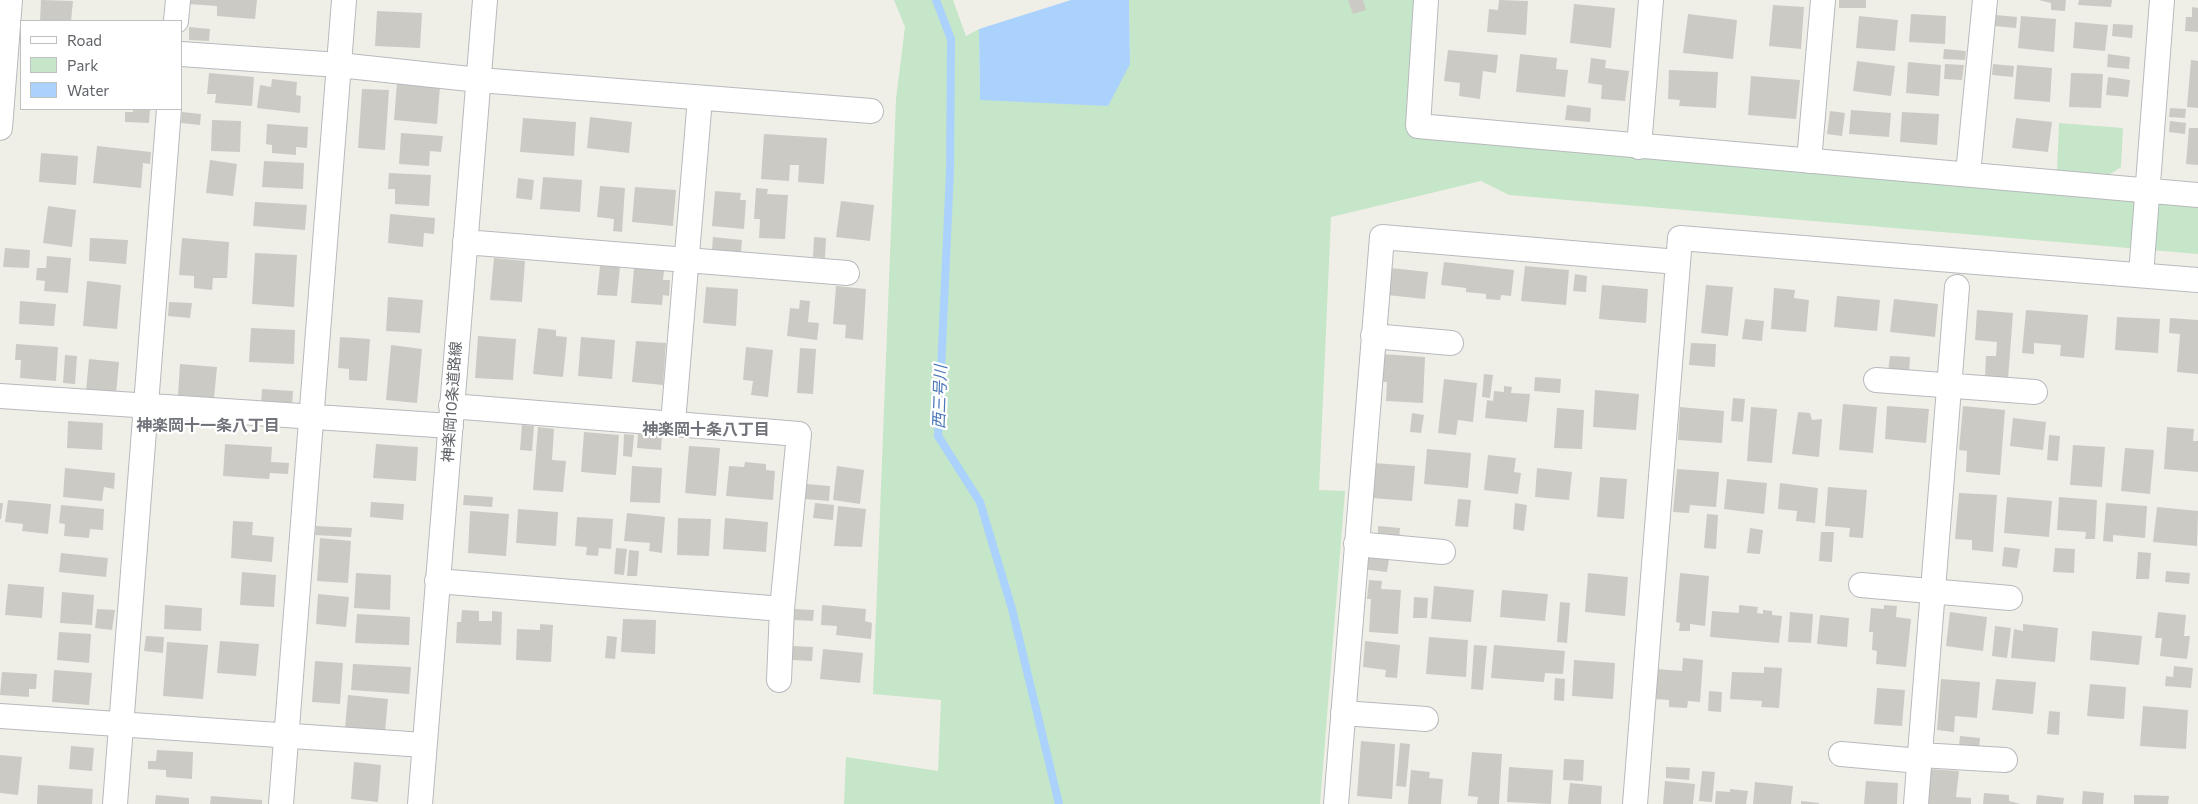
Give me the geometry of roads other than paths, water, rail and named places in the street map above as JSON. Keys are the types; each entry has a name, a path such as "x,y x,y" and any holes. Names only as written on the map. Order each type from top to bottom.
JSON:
{"street":[{"path":"0,128 14,42 10,0"},
{"path":"176,20 178,0"},
{"path":"281,804 288,735 344,0"},
{"name":"神楽岡10条道路線","path":"420,804 485,0"},
{"path":"1426,0 1418,126 2198,195"},
{"path":"1639,147 1652,0"},
{"path":"1809,160 1823,0"},
{"path":"1968,174 1985,0"},
{"path":"2140,275 2162,0"},
{"path":"182,54 339,65 479,80 871,111"},
{"path":"673,423 700,98"},
{"path":"115,804 169,110"},
{"path":"1336,804 1382,237 1678,262"},
{"path":"1635,804 1680,238 2198,280"},
{"path":"465,242 847,273"},
{"path":"1916,804 1958,287"},
{"path":"1374,336 1451,343"},
{"path":"1876,380 2035,392"},
{"path":"0,396 312,417 451,416 673,423 799,434 782,609 779,680"},
{"path":"1356,544 1443,552"},
{"path":"437,581 782,609"},
{"path":"1861,585 2010,598"},
{"path":"1344,713 1426,719"},
{"path":"0,716 424,745"},
{"path":"1841,754 2005,760"}],"water":[{"path":"1071,0 1129,0 1130,64 1108,106 980,100 979,29"}],"waterway":[{"name":"西三号川","path":"936,0 951,39 950,171 938,436 980,502 1012,609 1059,804"}],"district":[{"name":"神楽岡十一条八丁目","path":"208,426"},
{"name":"神楽岡十条八丁目","path":"706,430"}]}
